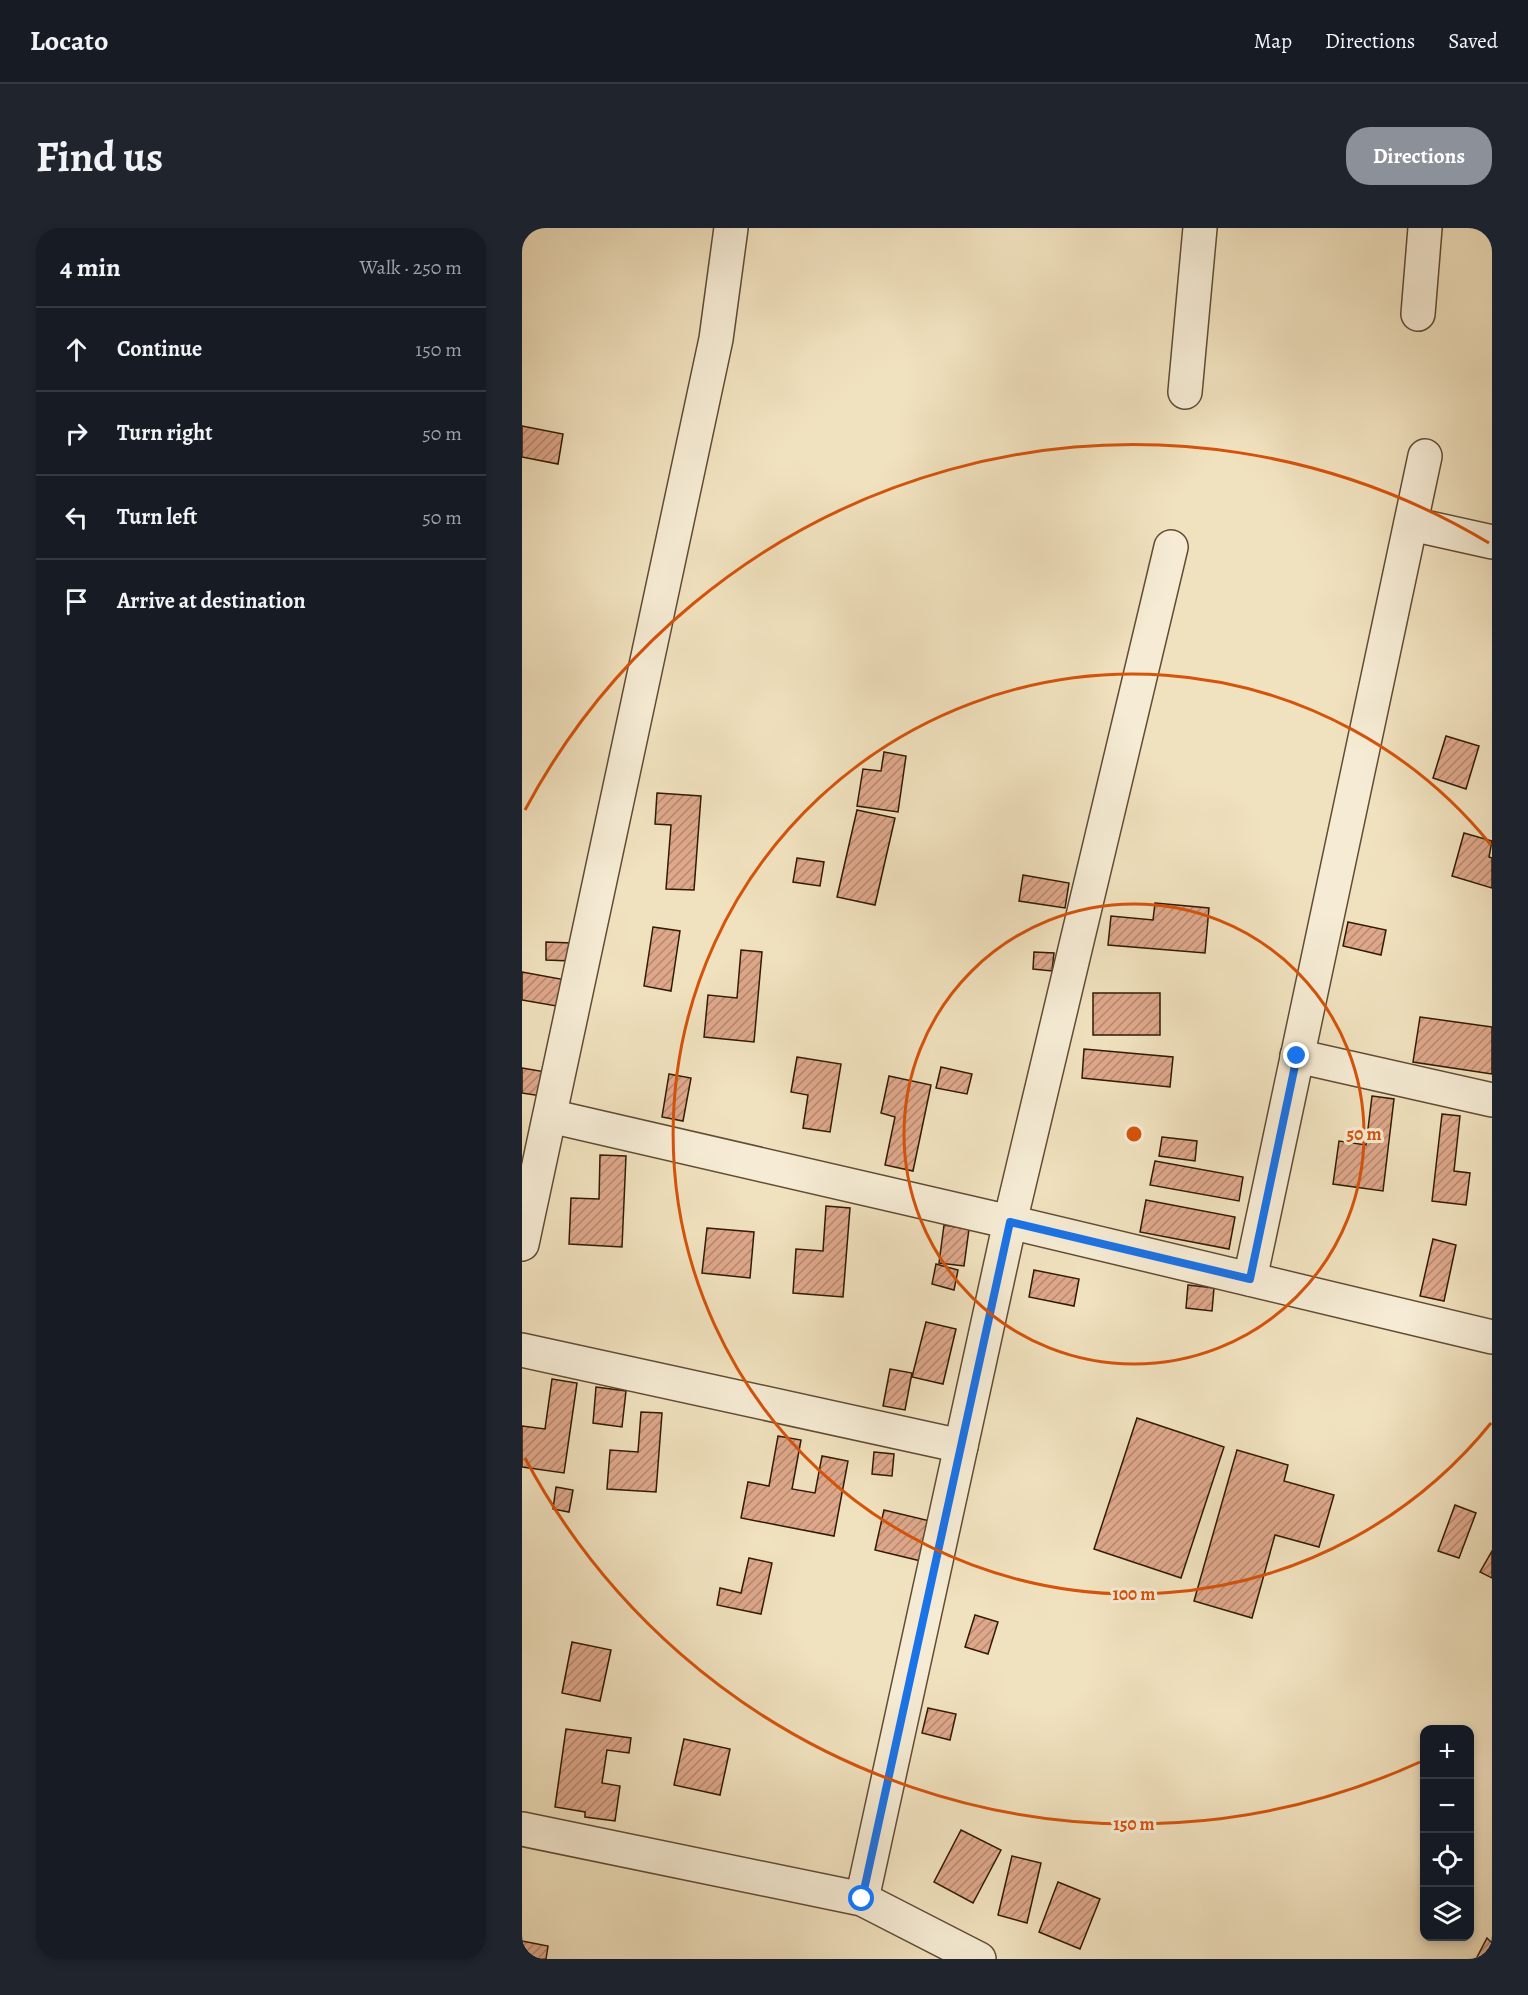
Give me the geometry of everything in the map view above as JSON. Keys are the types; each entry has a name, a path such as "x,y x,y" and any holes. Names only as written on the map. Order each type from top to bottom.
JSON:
{"street":[{"path":"522,1244 716,339 731,228"},
{"path":"1185,392 1200,228"},
{"path":"1418,314 1425,228"},
{"path":"1250,1279 1425,456"},
{"path":"1411,524 1492,542"},
{"path":"862,1899 1010,1222 1171,547"},
{"path":"1297,1056 1492,1100"},
{"path":"550,1116 1010,1222 1492,1337"},
{"path":"522,1350 962,1446"},
{"path":"522,1830 862,1899 979,1959"}],"building":[{"path":"522,426 563,434 558,464 522,457"},
{"path":"1446,736 1479,746 1466,789 1433,778"},
{"path":"884,752 906,756 898,812 857,806 863,769 881,771"},
{"path":"657,793 701,796 694,890 666,889 671,825 655,824"},
{"path":"857,810 895,818 875,905 837,897"},
{"path":"1464,833 1492,841 1489,857 1492,858 1492,888 1452,876"},
{"path":"797,858 824,862 820,886 793,882"},
{"path":"1023,875 1069,883 1065,908 1019,901"},
{"path":"1155,903 1209,908 1205,953 1108,945 1111,916 1153,920"},
{"path":"1348,922 1386,930 1381,955 1343,946"},
{"path":"653,927 680,931 671,991 644,986"},
{"path":"546,942 572,943 571,961 546,960"},
{"path":"741,950 762,952 754,1042 704,1037 708,995 737,998"},
{"path":"1034,952 1054,953 1052,971 1033,969"},
{"path":"522,972 566,980 562,1007 522,1000"},
{"path":"1093,993 1160,993 1160,1035 1093,1035"},
{"path":"1420,1017 1492,1027 1492,1074 1413,1062"},
{"path":"1084,1049 1173,1057 1170,1087 1082,1078"},
{"path":"797,1057 841,1064 830,1132 803,1128 808,1095 791,1092"},
{"path":"941,1067 972,1074 967,1094 936,1088"},
{"path":"522,1068 546,1072 541,1096 522,1093"},
{"path":"669,1074 691,1078 683,1121 662,1117"},
{"path":"889,1076 931,1085 913,1171 885,1165 895,1117 881,1113"},
{"path":"1372,1096 1394,1099 1383,1191 1333,1184 1339,1141 1366,1145"},
{"path":"1442,1114 1460,1116 1454,1171 1470,1173 1466,1205 1432,1201"},
{"path":"1162,1137 1197,1141 1195,1161 1159,1156"},
{"path":"600,1155 626,1156 622,1247 569,1244 571,1198 599,1199"},
{"path":"1155,1161 1243,1177 1239,1201 1150,1185"},
{"path":"1146,1200 1235,1217 1229,1249 1140,1232"},
{"path":"826,1206 850,1208 843,1297 793,1293 796,1249 823,1251"},
{"path":"944,1225 969,1229 964,1266 939,1263"},
{"path":"707,1228 754,1232 750,1278 702,1273"},
{"path":"1433,1239 1456,1245 1444,1301 1420,1296"},
{"path":"936,1264 958,1270 954,1290 932,1284"},
{"path":"1034,1270 1079,1279 1074,1306 1029,1297"},
{"path":"1188,1285 1214,1288 1212,1311 1186,1308"},
{"path":"926,1322 956,1329 943,1384 912,1377"},
{"path":"890,1369 912,1373 905,1410 883,1406"},
{"path":"552,1379 577,1383 564,1473 522,1467 522,1426 545,1429"},
{"path":"596,1387 626,1391 622,1427 593,1423"},
{"path":"641,1412 662,1413 656,1492 607,1489 610,1450 638,1452"},
{"path":"1137,1418 1224,1447 1181,1578 1094,1549"},
{"path":"778,1436 801,1440 792,1489 815,1493 822,1456 848,1461 834,1536 741,1518 748,1482 769,1486"},
{"path":"1237,1450 1288,1465 1284,1481 1334,1495 1319,1547 1275,1535 1252,1618 1194,1601"},
{"path":"874,1452 894,1454 892,1476 872,1474"},
{"path":"556,1487 573,1490 569,1512 553,1509"},
{"path":"1455,1505 1476,1513 1459,1558 1438,1551"},
{"path":"884,1510 930,1521 921,1561 875,1550"},
{"path":"1492,1551 1492,1578 1480,1572"},
{"path":"749,1558 772,1563 761,1614 717,1605 720,1588 741,1593"},
{"path":"975,1615 998,1622 988,1654 965,1647"},
{"path":"572,1642 611,1650 600,1701 562,1693"},
{"path":"928,1708 956,1714 950,1740 922,1733"},
{"path":"566,1729 631,1738 629,1753 607,1750 602,1783 620,1786 615,1821 585,1817 585,1812 555,1807"},
{"path":"684,1739 730,1749 720,1795 674,1785"},
{"path":"961,1830 1001,1850 973,1903 934,1882"},
{"path":"1012,1856 1041,1863 1027,1923 998,1915"},
{"path":"1058,1882 1100,1899 1080,1949 1039,1932"},
{"path":"1487,1938 1492,1943 1492,1959 1476,1959"},
{"path":"522,1941 548,1946 546,1959 522,1959"}],"route":[{"path":"862,1899 1010,1222 1250,1279 1297,1056"}]}
